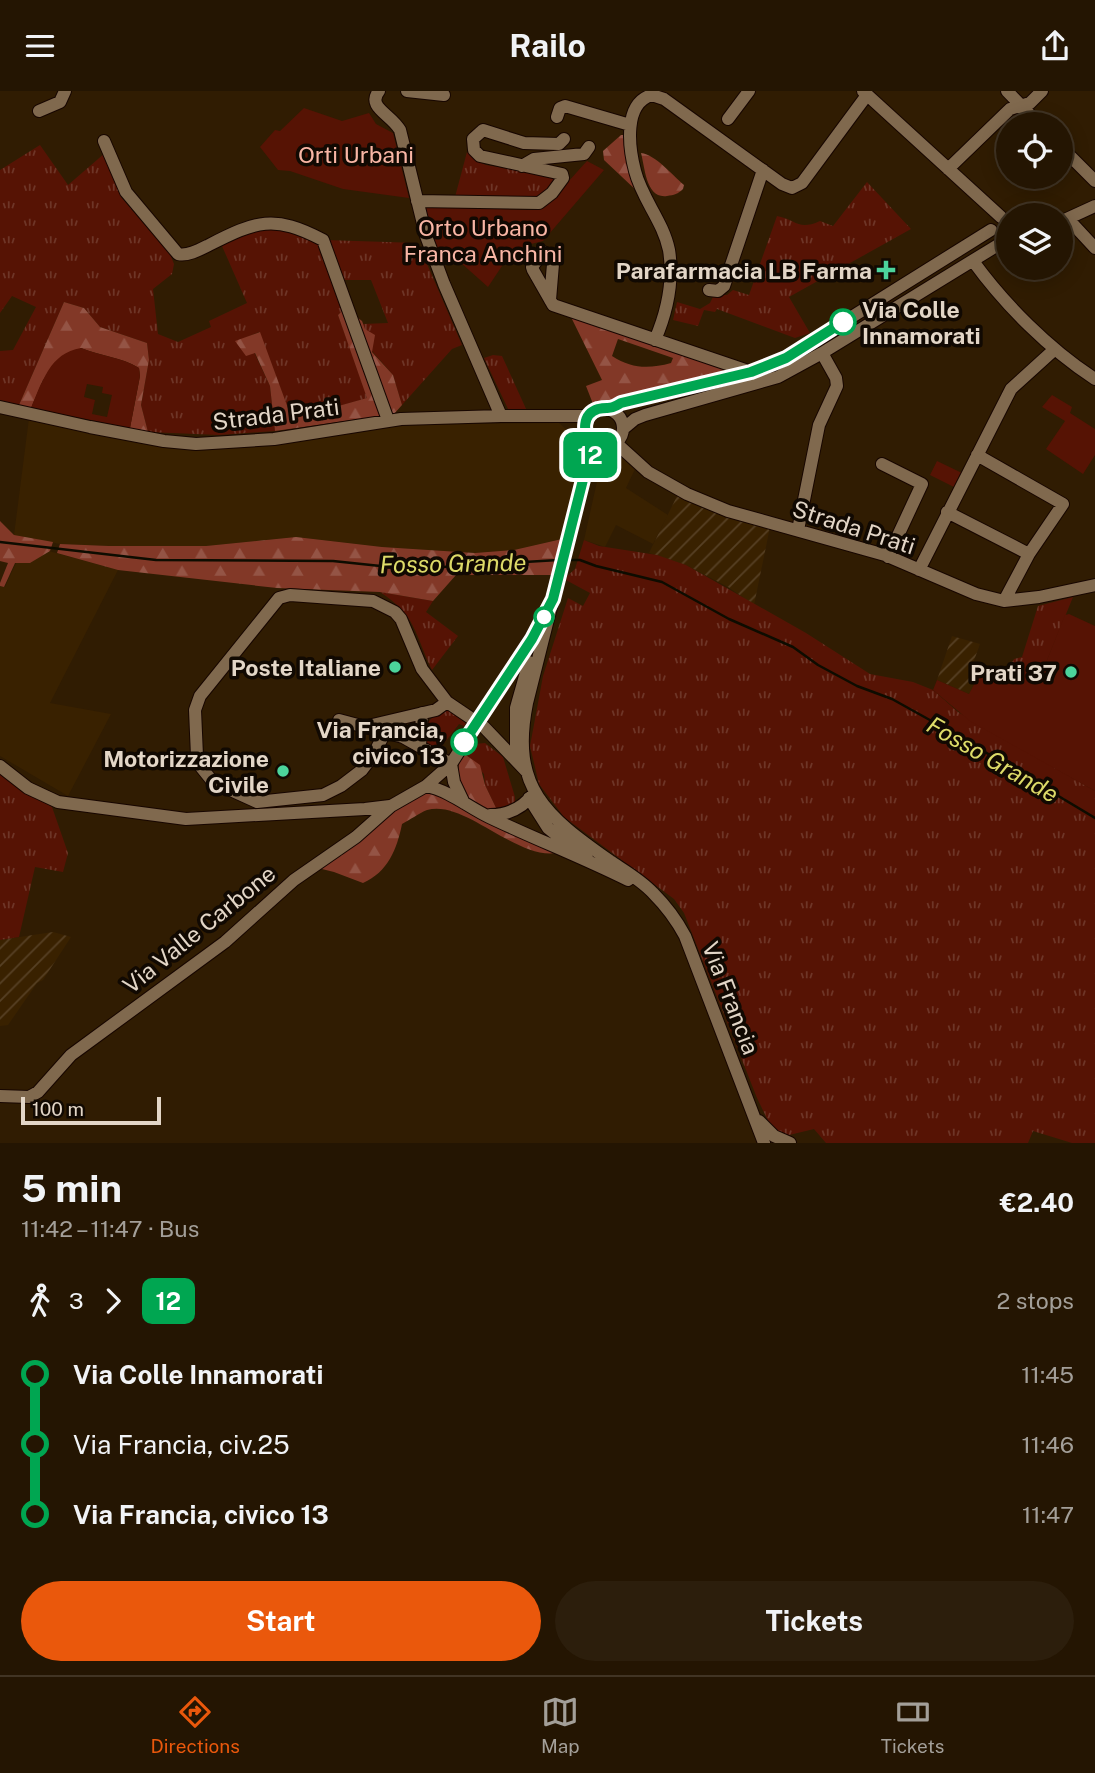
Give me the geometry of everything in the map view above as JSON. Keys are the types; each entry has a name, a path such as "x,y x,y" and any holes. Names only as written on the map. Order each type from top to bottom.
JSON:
{"street":[{"path":"38,111 60,102 65,91"},
{"path":"379,91 375,102 400,130 426,236 501,416"},
{"path":"407,91 444,95"},
{"path":"728,119 749,91"},
{"path":"1007,91 1027,112"},
{"path":"947,169 1010,109 1030,103 1042,91"},
{"path":"655,340 664,318 671,266 659,219 635,172 630,125 642,99 652,95 659,96 782,184 792,188 802,183 865,93 996,210"},
{"path":"557,117 560,108 565,106 630,125"},
{"path":"417,201 534,204 544,201 563,179 560,173 478,154 473,146 475,136 483,130 524,143 559,144 564,139"},
{"path":"104,141 126,192 182,256 242,228 262,223 291,226 323,240 388,420"},
{"path":"522,166 534,159 584,154 589,148"},
{"path":"1073,159 1095,181"},
{"path":"709,290 718,291 724,286 762,170"},
{"path":"1073,217 1095,207"},
{"path":"589,439 584,428 588,416 598,409 610,409 621,403 751,372 786,358 991,230 996,221"},
{"path":"1073,228 1095,248"},
{"path":"991,230 996,240"},
{"path":"560,417 604,447 616,443 623,429 635,419 762,383 822,353 996,250"},
{"path":"973,261 1016,311 1055,349 1095,379"},
{"path":"550,300 553,305 751,372"},
{"path":"919,570 1011,389 1055,349"},
{"path":"798,530 819,425 837,386 822,353"},
{"name":"Strada Prati","path":"0,407 115,432 196,444 274,439 388,420 588,416"},
{"path":"610,409 620,417 623,429"},
{"name":"Via Francia","path":"589,439 568,540 524,720 524,747 532,796 555,819 654,893 673,916 685,936 764,1143"},
{"name":"Strada Prati","path":"616,443 648,472 728,511 888,557 976,594 1004,601 1039,597 1095,585"},
{"path":"977,455 1063,505 1029,554 1004,601"},
{"path":"882,464 922,484 888,557"},
{"path":"947,512 1029,554"},
{"name":"Via Francia","path":"385,732 362,770 341,786 323,795 257,802 213,782 206,776 197,756 195,710 200,696 279,599 290,595 373,601 382,604 401,619 422,669 421,675 447,702 477,721 528,773"},
{"name":"Via Francia","path":"426,786 451,764 532,639 553,599"},
{"name":"Via Francia","path":"545,627 529,661 516,708 517,763 548,828 588,860"},
{"path":"365,727 436,710 447,702"},
{"path":"516,708 524,720"},
{"path":"420,746 422,713"},
{"path":"339,720 403,737 451,764 454,782 465,803"},
{"path":"462,746 469,741 485,738 501,745"},
{"path":"0,766 29,788 58,802 186,819 391,806"},
{"name":"Via Francia","path":"426,786 442,790 546,844 588,860 660,901"},
{"name":"Via Valle Carbone","path":"4,1096 29,1097 38,1092 71,1055 225,942 294,880 356,837 391,806 426,786"},
{"path":"486,815 510,813 532,796"},
{"name":"Via Francia","path":"754,1115 774,1136 790,1143"}],"shaded area":[{"path":"29,418 169,446 214,449 394,425 559,423 586,447 562,539 514,550 475,553 382,547 296,537 206,546 60,544 14,535"},
{"path":"620,451 636,467 626,488 668,515 653,544 616,525 605,547 584,540 598,477"},
{"path":"678,494 770,527 754,605 728,587 686,565 649,553"},
{"path":"49,551 118,570 50,703 111,714 68,796 0,756 0,586 5,587 16,563 30,563"},
{"path":"952,636 980,644 972,666 1002,675 998,681 969,694 937,680"},
{"path":"53,932 71,937 43,980 37,983 8,1025 0,1026 0,940"}],"green space":[{"name":"Orti Urbani","path":"304,108 342,121 369,113 376,124 393,133 409,198 343,189 290,171 278,170 260,147 275,130 280,131"},
{"path":"621,135 629,135 638,192 604,160 603,151"},
{"path":"40,145 68,185 105,153 121,197 170,254 174,264 172,274 153,289 158,334 178,342 211,327 209,321 247,303 222,246 261,226 284,229 317,241 345,308 338,315 368,398 292,419 259,332 236,342 254,352 270,386 275,431 219,435 148,432 141,405 149,360 147,343 100,327 84,308 64,302 19,405 0,401 0,351 13,350 36,307 12,296 0,313 0,170"},
{"path":"467,152 486,165 559,177 556,184 536,200 455,197"},
{"path":"641,153 664,166 684,185 683,189 667,196 655,193 648,181"},
{"name":"Orto Urbano Franca Anchini","path":"587,161 604,170 543,241 531,244 525,253 504,263 488,287 451,254 438,259 425,207 533,210 555,195"},
{"path":"867,182 911,229 789,297 810,333 795,338 717,309 715,312 704,310 698,326 673,320 677,302 700,309 710,303 714,295 727,295 733,290 749,295 777,216 802,225 820,221 833,226"},
{"path":"325,240 418,243 462,345 452,349 402,405 393,375 372,351 363,324 388,323 371,280 340,280"},
{"path":"64,302 84,308 100,327 147,343 149,360 141,405 148,432 130,428 140,376 139,368 81,348 43,380 31,408 19,405"},
{"path":"345,308 362,321 365,329 375,335 372,352 393,375 402,405 394,414 275,431 270,386 255,353 246,356 235,341 260,332 292,419 367,398 338,315"},
{"path":"570,315 736,369 598,405 595,409 586,386 602,380","holes":["618,339 673,358 671,363 641,367 612,356"]},
{"path":"81,348 139,368 140,376 130,428 31,408 48,370 54,362 70,351","holes":["87,384 103,387 102,393 112,395 107,417 92,414 95,400 84,397"]},
{"path":"502,356 527,411 509,411 484,358"},
{"path":"1052,395 1072,407 1070,413 1095,429 1095,455 1083,474 1046,449 1065,421 1042,407"},
{"path":"937,461 962,473 954,487 930,475"},
{"path":"0,521 14,535 53,542 50,551 30,563 15,563 4,587 0,586 0,583 8,563 0,561"},
{"path":"296,537 382,547 475,553 514,550 562,539 552,575 456,575 433,601 380,592 277,588 118,570 57,553 60,544 206,546"},
{"path":"584,540 599,546 657,555 686,565 806,633 870,674 913,682 933,690 958,712 1095,791 1095,1143 1072,1143 1033,1131 1028,1143 826,1143 814,1129 785,1136 773,1131 757,1098 684,913 674,899 564,817 539,784 530,746 543,676 568,598 583,606 590,593 564,579 575,569"},
{"path":"380,592 433,601 426,612 458,636 432,670 408,617"},
{"path":"1073,597 1037,685 1010,666 1014,659 1022,657 1038,606"},
{"path":"1069,614 1095,626 1095,791 970,721 933,690 937,680 969,694 978,677 998,681 1010,666 1037,685 1065,615"},
{"path":"443,711 449,711 466,723 464,726 459,724 442,746 444,754 424,741 428,723"},
{"path":"485,743 503,757 515,797 515,803 498,812 485,785 484,774 463,753 475,744"},
{"path":"463,753 480,765 485,785 498,812 478,806 464,792 458,773"},
{"path":"0,772 52,807 68,853 63,872 35,867 19,937 0,940"},
{"path":"426,786 556,853 524,847 473,820 441,809 427,810 402,824 390,859 379,873 363,883 318,868"}],"waterway":[{"name":"Fosso Grande","path":"0,542 156,560 333,561 409,569 558,560"},
{"name":"Fosso Grande","path":"568,560 580,560 662,582 729,619 793,647 818,665 857,686 892,699 1095,818"}],"bus line":[{"name":"12","path":"464,742 532,639 553,599 592,444 584,428 588,416 598,409 610,409 621,403 751,372 786,358 843,322"}],"place":[{"name":"Parafarmacia LB Farma","path":"886,270"},
{"name":"Via Colle Innamorati","path":"843,322"},
{"name":"Poste Italiane","path":"395,667"},
{"name":"Prati 37","path":"1071,672"},
{"name":"Via Francia, civico 13","path":"464,742"},
{"name":"Motorizzazione Civile","path":"283,771"}]}
